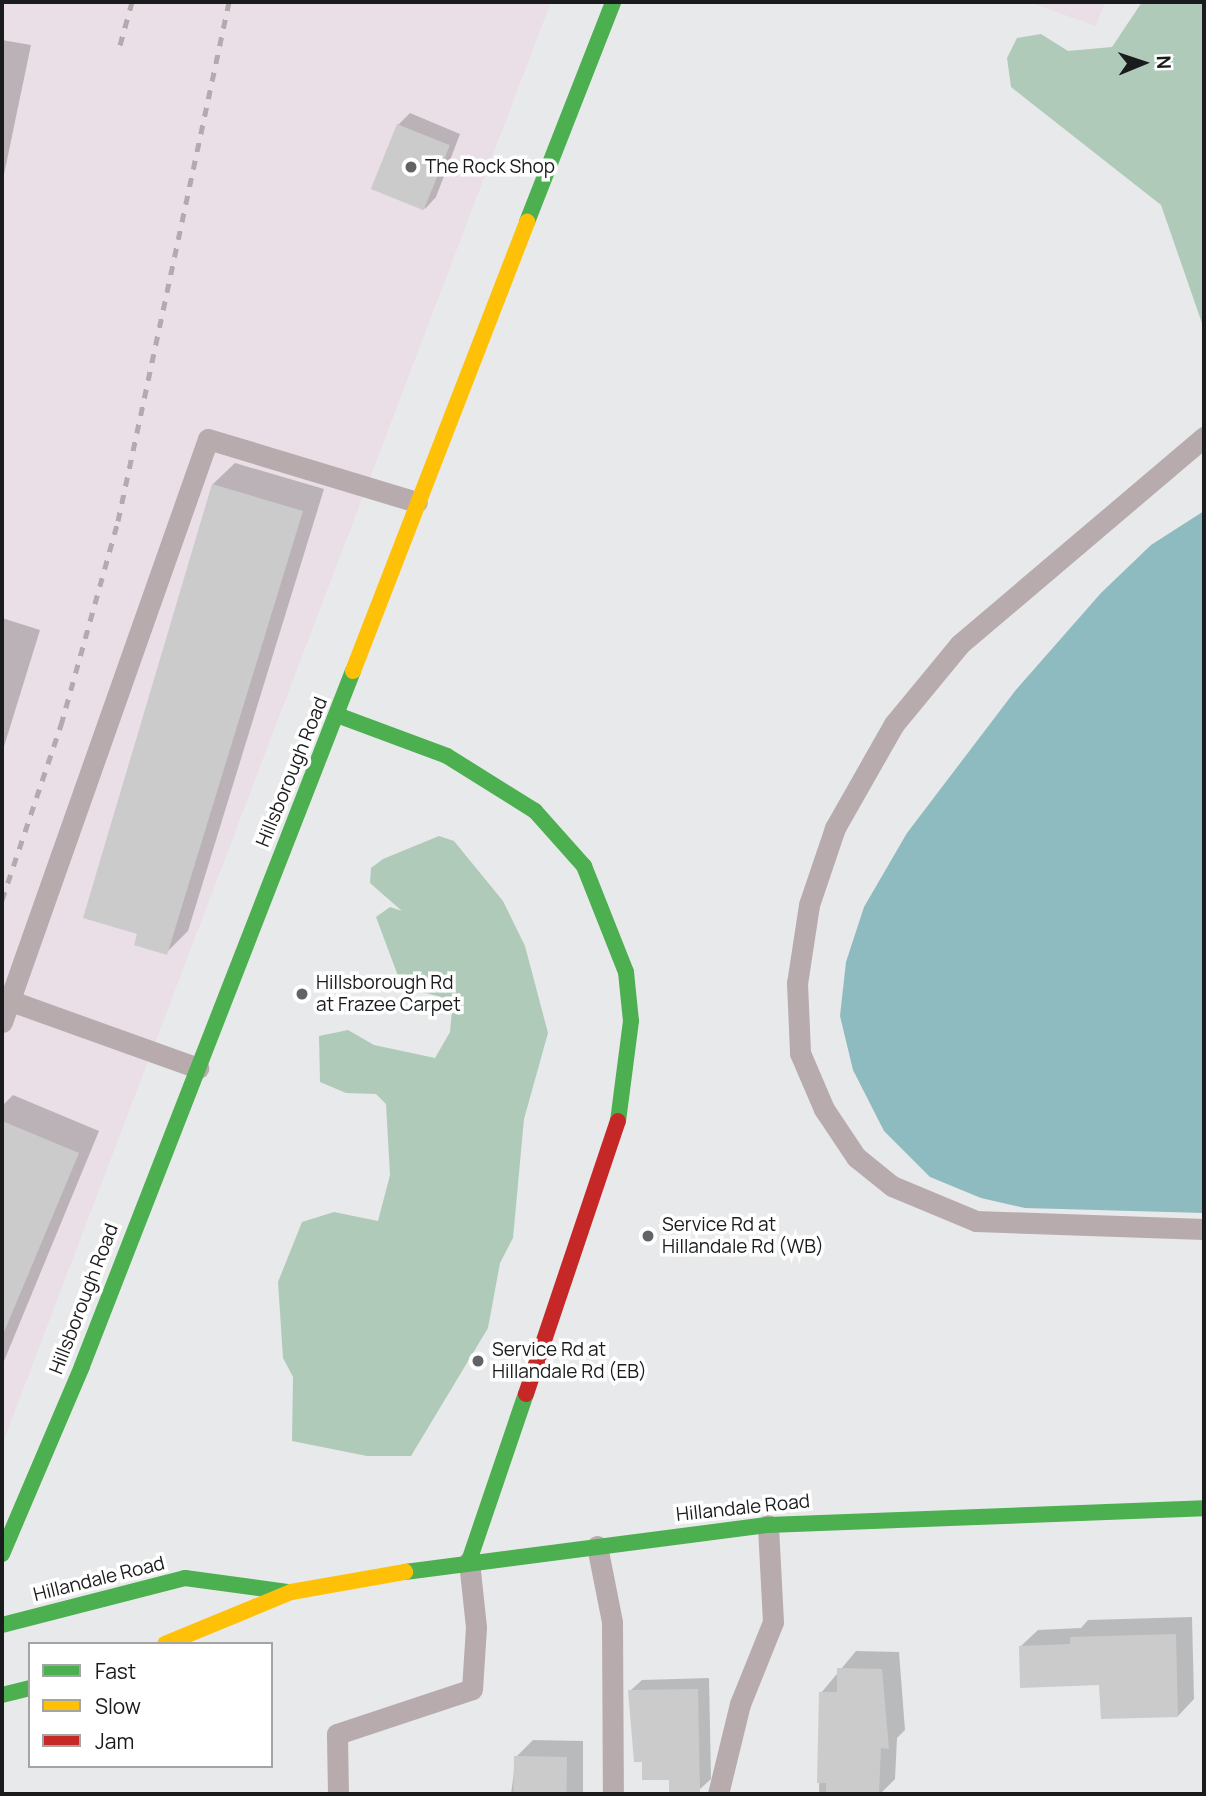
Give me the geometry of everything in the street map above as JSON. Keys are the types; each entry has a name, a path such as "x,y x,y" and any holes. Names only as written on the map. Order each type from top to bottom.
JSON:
{"main road":[{"name":"Hillsborough Road","path":"2,1554 11,1510 198,1068 613,2"},
{"path":"337,715 447,756 535,811 584,866 626,972 630,1047 617,1128 469,1562"},
{"name":"Hillandale Road","path":"170,1642 291,1592 469,1562 768,1525 1204,1508"},
{"name":"Hillandale Road","path":"2,1625 185,1578 291,1592"},
{"path":"2,1695 28,1688"}],"lane":[{"path":"1204,437 960,644 894,724 835,828 809,905 797,983 800,1053 824,1109 856,1157 892,1186 976,1221 1204,1229"},
{"path":"2,1023 208,439 417,502"},
{"path":"11,1001 198,1068"},
{"path":"718,1794 740,1704 773,1622 768,1525"},
{"path":"597,1546 612,1622 613,1794"},
{"path":"338,1794 337,1734 472,1689 476,1628 469,1562"}],"shaded area":[{"path":"2,2 551,2 2,1445"},
{"path":"1028,2 1105,2 1096,26"}],"green space":[{"path":"1142,2 1204,2 1204,329 1161,205 1011,87 1007,58 1017,38 1041,34 1068,51 1112,47"},
{"path":"439,836 454,841 503,901 525,946 548,1033 524,1119 513,1238 500,1263 488,1328 411,1456 367,1456 292,1441 293,1377 283,1358 278,1282 302,1222 334,1212 378,1221 390,1175 386,1104 376,1094 346,1093 320,1082 319,1036 348,1030 374,1045 435,1058 450,1032 453,1000 422,992 414,978 398,976 376,917 390,907 402,911 370,883 371,868 383,859"}],"water":[{"path":"1204,511 1204,1213 1025,1208 981,1198 930,1177 884,1131 853,1070 840,1016 846,962 864,907 907,833 1015,691 1101,593 1151,545"}],"building":[{"name":"The Rock Shop","path":"397,124 450,145 424,210 371,189"},
{"path":"212,484 303,511 167,955 134,945 137,934 83,918"},
{"path":"2,1121 79,1153 2,1337"},
{"path":"1176,1634 1178,1717 1101,1719 1099,1685 1020,1688 1019,1646 1070,1644 1070,1637"},
{"path":"837,1668 882,1669 889,1749 881,1748 879,1794 826,1794 826,1783 817,1783 819,1692 837,1692"},
{"path":"698,1689 700,1792 669,1792 669,1780 642,1780 642,1762 634,1762 628,1690"},
{"path":"514,1756 567,1757 566,1794 513,1794"}],"railway":[{"path":"120,45 132,2"},
{"path":"2,900 61,725 118,521 229,2"}],"traffic: fast":[{"path":"527,222 613,2"},
{"path":"2,1554 82,1366 353,671"},
{"path":"337,715 447,756 535,811 584,866 626,972 631,1021 618,1121"},
{"path":"469,1561 526,1394"},
{"path":"405,1572 768,1525 1204,1508"},
{"path":"2,1625 185,1578 289,1592"},
{"path":"2,1695 28,1688"}],"traffic: slow":[{"path":"353,671 527,222"},
{"path":"170,1642 291,1592 405,1572"}],"traffic: jam":[{"path":"526,1394 618,1121"}],"place":[{"name":"The Rock Shop","path":"411,167"},
{"name":"Hillsborough Rd at Frazee Carpet","path":"302,994"},
{"name":"Service Rd at Hillandale Rd (WB)","path":"648,1236"},
{"name":"Service Rd at Hillandale Rd (EB)","path":"478,1361"}]}
